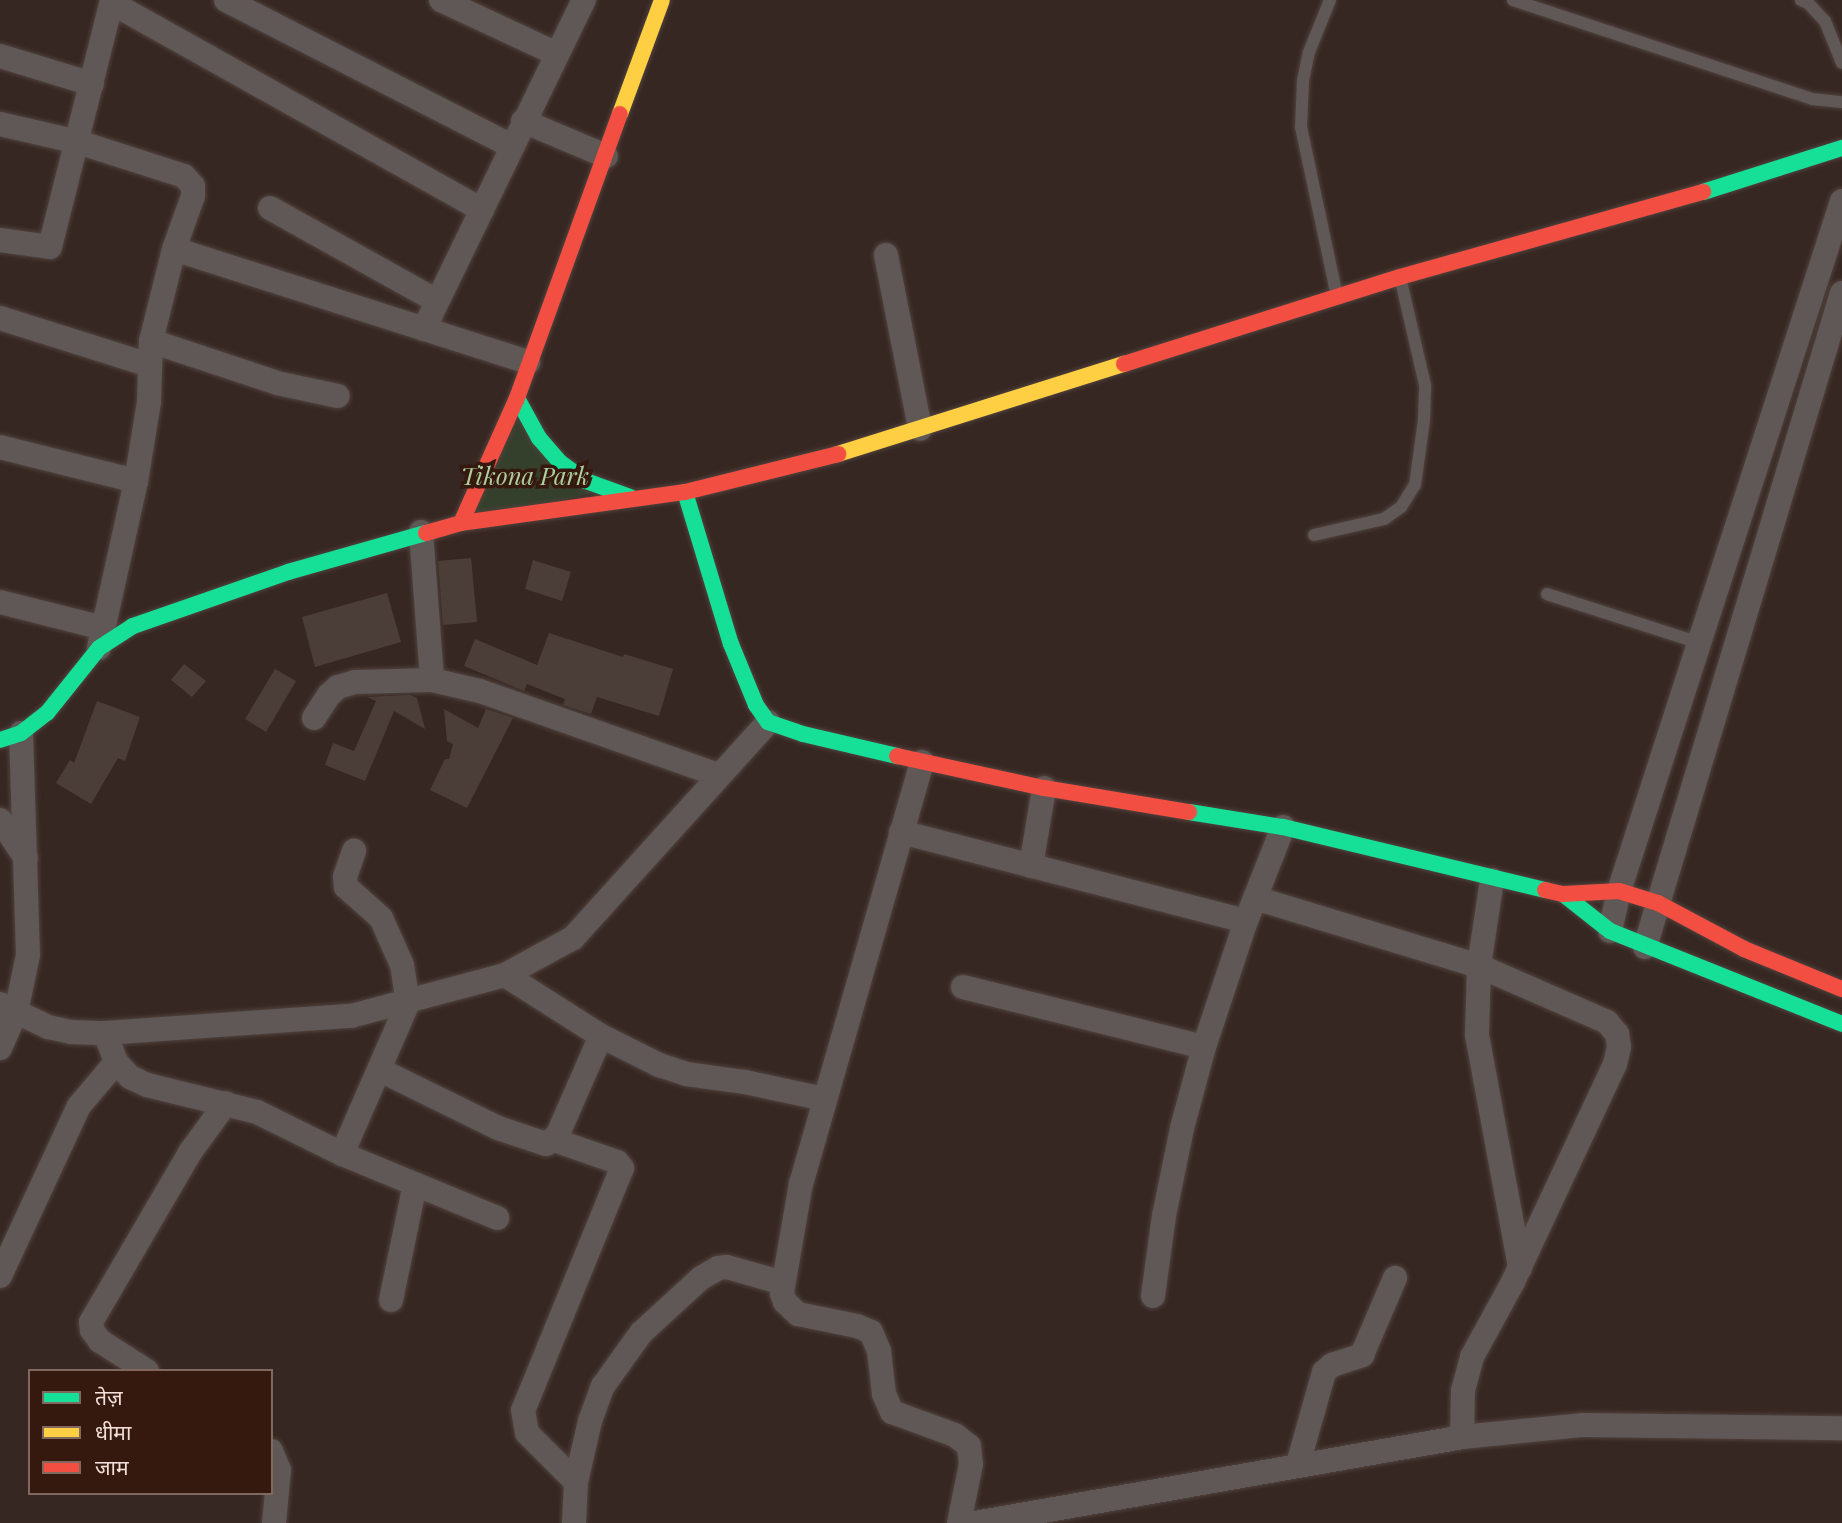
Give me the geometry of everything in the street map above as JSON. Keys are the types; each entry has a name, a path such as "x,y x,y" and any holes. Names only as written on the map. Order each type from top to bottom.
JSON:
{"street":[{"path":"226,0 511,146"},
{"path":"441,0 557,54"},
{"path":"424,329 584,0"},
{"path":"0,240 50,247 112,1 481,210"},
{"path":"461,523 517,398 528,362 606,156 653,3"},
{"path":"0,56 92,84"},
{"path":"523,121 606,156"},
{"path":"0,124 78,142 184,176 193,186 193,196 174,249 150,353 149,402 136,481 101,638 47,713 11,737 26,858 28,955 8,1008 0,1048"},
{"path":"0,602 101,638 181,608 421,532 461,523 685,492 847,452 1400,277 1644,210 1842,150"},
{"path":"1610,931 1619,891 1842,201"},
{"path":"271,208 437,301"},
{"path":"174,249 528,362"},
{"path":"886,255 920,429"},
{"path":"1645,947 1842,293"},
{"path":"0,318 338,396"},
{"path":"517,398 539,438 561,463 586,481 633,499"},
{"path":"0,447 136,481"},
{"path":"685,492 731,645 756,705 768,722 803,734 1044,788 1283,827 1492,880 1563,894 1619,891 1658,903 1744,948 1842,989"},
{"path":"421,532 432,680"},
{"path":"314,718 329,695 338,687 355,682 432,680 480,691 718,775"},
{"path":"8,1008 59,1029 104,1033 319,1021 408,1003 505,975 573,938 598,914 718,775 768,722"},
{"path":"922,762 801,1183 783,1283 785,1302 798,1314 857,1326 871,1332 879,1352 884,1394 892,1412 955,1435 969,1447 971,1464 959,1523"},
{"path":"1031,866 1044,788"},
{"path":"0,820 26,858"},
{"path":"1153,1296 1164,1216 1182,1128 1204,1047 1283,827"},
{"path":"901,832 1031,866 1251,910 1479,966 1607,1022 1617,1034 1619,1047 1615,1064 1520,1268 1466,1374 1462,1437"},
{"path":"342,1154 408,1003 402,965 381,918 346,887 345,877 354,851"},
{"path":"1492,880 1479,966 1477,1035 1520,1268"},
{"path":"1563,894 1610,931 1842,1024"},
{"path":"505,975 601,1036 659,1065 687,1074 745,1082 824,1099"},
{"path":"963,987 1204,1047"},
{"path":"104,1033 116,1062 130,1077 147,1085 226,1103 289,1126 342,1154 497,1218"},
{"path":"554,1140 601,1036"},
{"path":"0,1276 79,1106 116,1062"},
{"path":"380,1070 498,1128 538,1143 554,1140 617,1162 622,1168 523,1410 527,1433 576,1482"},
{"path":"144,1369 100,1341 92,1330 91,1322 191,1151 226,1103"},
{"path":"391,1300 415,1184"},
{"path":"574,1523 581,1452 603,1386 640,1333 701,1278 718,1268 727,1267 783,1283"},
{"path":"1298,1464 1324,1372 1332,1365 1362,1355 1395,1278"},
{"path":"975,1523 1462,1437 1583,1425 1842,1428"},
{"path":"273,1456 279,1471 274,1523"}],"lane":[{"path":"1331,0 1309,52 1303,81 1301,127 1337,297"},
{"path":"1513,0 1812,99 1842,102"},
{"path":"1801,0 1808,3 1825,21 1842,63"},
{"path":"1314,536 1384,519 1401,507 1415,485 1424,420 1425,385 1400,277"},
{"path":"1547,594 1699,643"}],"green space":[{"name":"Tikona Park","path":"518,413 597,492 471,521"}],"building":[{"path":"471,558 477,622 443,625 438,561"},
{"path":"533,560 571,572 562,601 525,589"},
{"path":"387,593 401,642 315,667 302,617"},
{"path":"549,633 623,657 624,654 673,669 659,716 597,697 591,714 563,705 565,699 527,684 524,691 464,666 475,639 537,665"},
{"path":"184,664 206,681 192,697 171,680"},
{"path":"275,669 296,681 266,732 245,719"},
{"path":"410,695 417,698 425,729 394,711 365,781 325,765 333,743 354,751 376,701 367,697"},
{"path":"97,701 140,717 125,761 118,758 91,804 56,783 70,760 74,763"},
{"path":"444,709 478,728 486,709 513,718 467,808 430,790 445,759 449,759 453,744 447,741"}],"traffic: fast":[{"path":"1703,192 1842,148"},
{"path":"517,398 539,438 561,463 586,481 630,497"},
{"path":"685,492 731,644 756,705 768,722 803,734 897,756"},
{"path":"0,740 21,733 47,713 99,648 133,626 288,572 426,533"},
{"path":"1189,812 1283,827 1545,890"},
{"path":"1563,894 1610,931 1842,1024"}],"traffic: slow":[{"path":"620,114 662,0"},
{"path":"838,454 1124,364"}],"traffic: jam":[{"path":"461,523 517,398 620,114"},
{"path":"1124,364 1400,277 1703,192"},
{"path":"426,533 461,523 685,492 838,454"},
{"path":"897,756 1044,788 1189,812"},
{"path":"1545,890 1563,894 1619,891 1658,903 1744,949 1842,989"}]}
